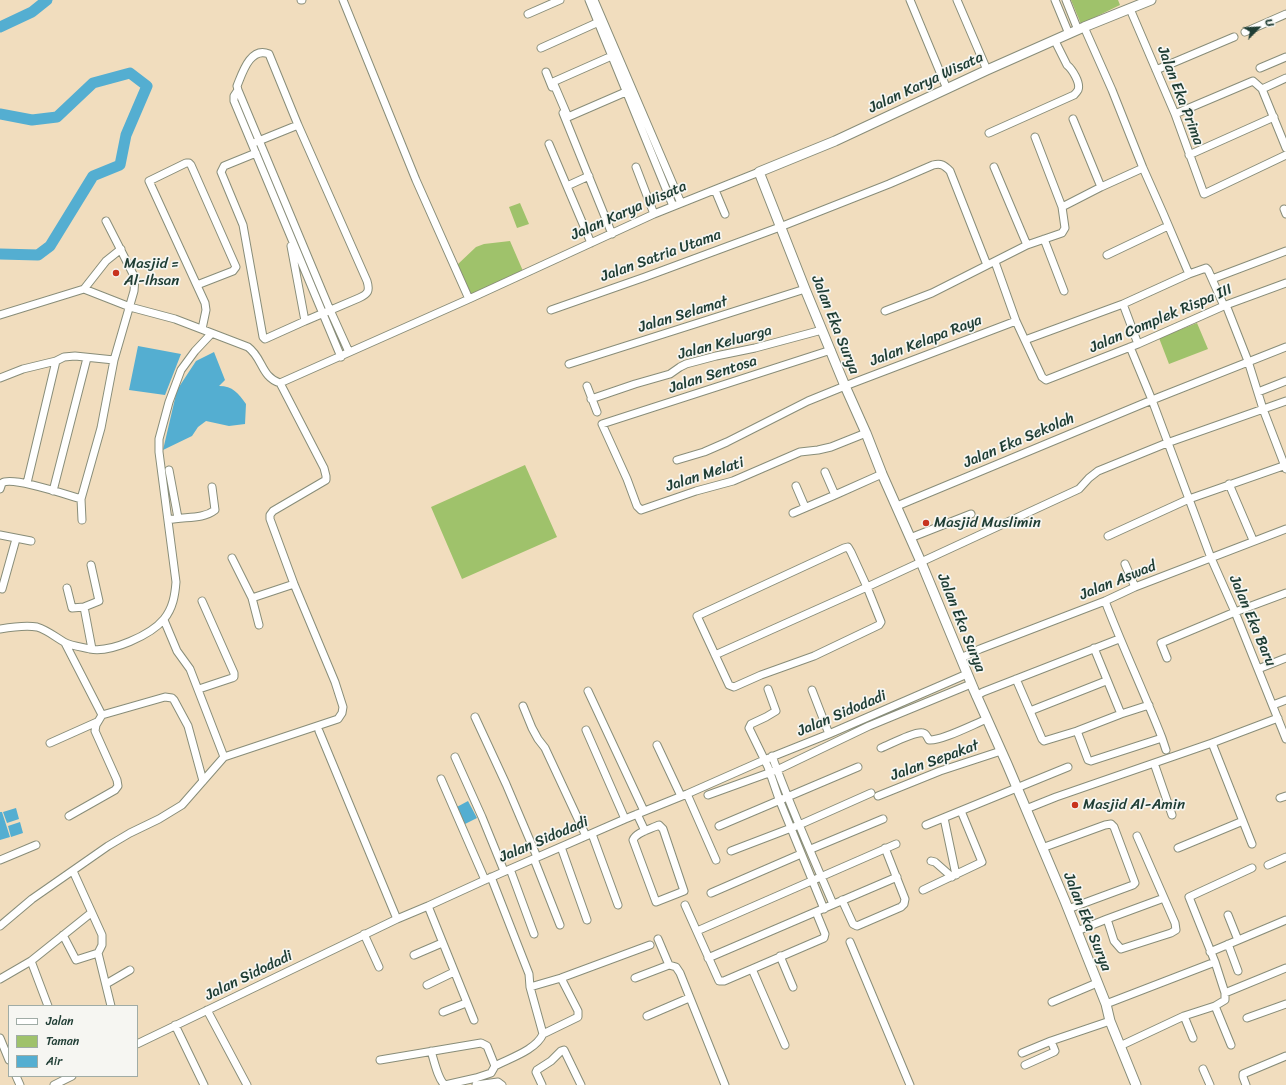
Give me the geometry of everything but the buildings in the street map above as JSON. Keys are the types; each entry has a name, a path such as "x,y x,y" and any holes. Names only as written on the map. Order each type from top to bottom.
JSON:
{"street":[{"path":"343,0 416,180 469,299"},
{"path":"528,14 560,0"},
{"path":"588,0 601,21"},
{"path":"594,0 614,55 681,203"},
{"path":"910,0 947,89"},
{"path":"957,0 987,70"},
{"path":"1055,0 1077,30 1112,90 1188,274"},
{"path":"1066,0 1077,30"},
{"name":"Jalan Karya Wisata","path":"280,383 341,357 349,352 654,214 835,141 987,70 1077,30 1152,0"},
{"name":"Jalan Eka Prima","path":"1130,9 1175,114 1204,194 1286,155"},
{"path":"1245,32 1286,14"},
{"path":"541,48 601,21"},
{"path":"1156,70 1234,37"},
{"path":"988,133 1074,95 1078,91 1079,87 1069,67 1069,63 1056,40"},
{"path":"256,153 222,167 221,172 243,225 264,338 269,338 305,321 322,314 330,310 363,296 369,288 268,54 264,53 257,55 247,63 237,86 238,90 234,96 234,101 256,142 330,310 349,352"},
{"path":"614,55 553,82 568,117 629,90"},
{"path":"1260,68 1286,57"},
{"path":"546,72 612,234"},
{"path":"1262,88 1286,78"},
{"path":"1175,114 1250,81 1256,82 1262,88 1286,148"},
{"path":"629,90 673,206"},
{"path":"1189,155 1274,117"},
{"path":"1073,118 1101,187"},
{"path":"256,142 298,125"},
{"path":"885,311 932,293 1027,245 1044,240 1064,231 1065,224 1062,207 1034,138"},
{"path":"256,142 256,153 341,357"},
{"path":"549,144 591,243"},
{"path":"197,285 233,271 236,266 191,165 186,163 149,180 205,304 206,310 202,329"},
{"name":"Jalan Satria Utama","path":"551,310 780,227 933,165 942,164 950,171 987,265"},
{"path":"636,166 654,214"},
{"path":"994,167 1027,245"},
{"path":"1062,207 1143,168"},
{"name":"Jalan Eka Surya","path":"759,172 845,386 1068,909 1106,1004 1110,1021 1136,1085"},
{"path":"567,186 589,176"},
{"path":"715,190 725,214"},
{"path":"82,520 81,499 101,428 114,360 130,307 135,284 135,278 106,221"},
{"path":"1107,255 1168,226"},
{"path":"289,232 305,321"},
{"path":"1044,240 1064,291"},
{"path":"0,315 84,288 106,260 121,249"},
{"path":"1212,279 1286,251"},
{"path":"995,262 1016,321 1025,340 1122,304 1188,274 1206,268 1225,306 1248,361 1263,409 1285,467 1229,484 1189,499 1108,536"},
{"name":"Jalan Complek Rispa III","path":"1025,340 1042,377 1046,380 1138,344 1225,306 1286,282"},
{"path":"0,926 32,899 130,832 159,819 182,805 224,757 338,719 342,713 343,707 335,682 294,584 270,519 270,515 273,511 326,480 324,468 280,383 274,381 268,376 254,352 243,345 175,319 130,307 84,288"},
{"name":"Jalan Selamat","path":"569,364 805,289"},
{"path":"1122,304 1138,344"},
{"name":"Jalan Kelapa Raya","path":"677,460 704,452 727,442 808,401 1016,321"},
{"name":"Jalan Keluarga","path":"591,399 670,374 686,364 822,330"},
{"path":"0,629 21,626 35,627 51,633 65,642 92,650 108,649 142,636 164,620 175,598 176,582 159,452 159,439 169,402 181,370 195,351 212,334"},
{"name":"Jalan Eka Baru","path":"1130,347 1152,400 1211,558 1235,612 1286,739"},
{"name":"Jalan Eka Sekolah","path":"897,506 1152,400 1286,347"},
{"name":"Jalan Sentosa","path":"602,424 831,350"},
{"path":"0,378 23,369 56,361 64,357 75,356 114,360"},
{"path":"53,491 87,358"},
{"path":"26,483 56,361"},
{"path":"1258,392 1286,381"},
{"path":"587,386 597,412"},
{"path":"715,655 1079,489 1098,471 1167,443 1286,401"},
{"name":"Jalan Melati","path":"602,424 627,479 637,506 641,510 696,491 733,481 800,452 831,447 866,433"},
{"path":"169,470 178,518"},
{"path":"825,472 835,496"},
{"path":"793,513 804,507 835,496 882,474"},
{"path":"0,489 2,483 6,481 26,483 81,499"},
{"path":"1229,484 1253,540"},
{"path":"796,486 804,507"},
{"path":"168,520 206,516 215,510 212,487"},
{"path":"910,538 971,514"},
{"name":"Jalan Aswad","path":"961,658 980,649 1105,601 1135,587 1253,540 1286,529"},
{"path":"0,535 31,541"},
{"path":"2,589 16,538"},
{"path":"844,548 849,548 867,587 881,622 879,625 814,656 731,687 727,683 697,616 844,548"},
{"path":"232,558 252,598 259,625"},
{"path":"1125,564 1135,587"},
{"path":"67,588 72,608 84,607 99,601 92,565"},
{"path":"252,598 294,584"},
{"path":"1167,658 1161,644 1235,612 1286,593"},
{"path":"1105,601 1119,639 1149,705 1166,750"},
{"path":"199,689 234,677 234,673 202,602"},
{"path":"84,607 92,650"},
{"path":"164,620 177,651 190,669 199,689 224,757"},
{"path":"976,696 1119,639"},
{"path":"65,642 102,715"},
{"path":"1094,648 1106,681 1121,714"},
{"path":"1258,669 1286,658"},
{"name":"Jalan Sidodadi","path":"138,1044 398,918 640,812 684,795 772,756 829,734 967,674"},
{"path":"1016,679 1044,741 1077,731 1149,705"},
{"path":"1030,711 1106,681"},
{"path":"708,795 777,770 869,726 971,684"},
{"path":"768,689 776,711 775,713 749,726 749,728 769,772 824,909"},
{"path":"812,690 829,734"},
{"path":"588,691 640,812 645,831"},
{"path":"69,816 114,790 118,786 117,780 95,731 97,722 102,715 164,697 172,698 174,700 188,726 203,781"},
{"path":"1273,705 1286,700"},
{"path":"523,706 532,728 545,748 589,835 618,905"},
{"path":"475,717 506,784 536,858 560,926"},
{"path":"1026,809 1056,796 1212,743 1278,718"},
{"path":"881,748 922,732 925,733 929,740 933,740 953,734 987,719"},
{"path":"50,742 97,722"},
{"path":"586,730 625,819"},
{"path":"319,731 398,918"},
{"path":"1077,731 1088,760 1091,761 1162,738"},
{"path":"1212,743 1252,844"},
{"path":"657,746 684,795 716,860"},
{"name":"Jalan Sepakat","path":"731,851 874,795 1001,751"},
{"path":"772,756 798,825 811,849 833,904"},
{"path":"456,757 534,934"},
{"path":"1154,763 1172,815"},
{"path":"719,826 858,766"},
{"path":"926,826 1068,767"},
{"path":"441,779 488,878 529,974 530,987 543,1034"},
{"path":"924,890 980,864 982,861 961,811"},
{"path":"944,818 954,876"},
{"path":"811,849 882,819"},
{"path":"1178,848 1243,821"},
{"path":"1042,848 1105,825 1111,824 1114,827 1135,883 1068,909"},
{"path":"659,825 661,827 684,890 656,902 633,840 634,837 645,831 659,825"},
{"path":"1107,918 1114,941 1121,949 1176,930 1176,926 1137,836"},
{"path":"697,931 896,844"},
{"path":"0,860 36,845"},
{"path":"561,847 587,920"},
{"path":"842,900 853,924 857,926 901,907 904,904 905,899 886,848"},
{"path":"711,893 801,854"},
{"path":"1268,865 1286,857"},
{"path":"931,861 935,862 954,876"},
{"path":"1120,1046 1184,1016 1224,1002 1225,993 1215,962 1189,896 1252,868"},
{"path":"72,871 102,939 102,945 98,953 112,1005"},
{"path":"708,958 897,877"},
{"path":"1077,931 1107,918 1164,898"},
{"path":"685,905 720,982 824,938 825,934 816,912"},
{"path":"428,906 474,1020"},
{"path":"0,979 30,961 91,913"},
{"path":"1228,915 1238,940"},
{"path":"1210,952 1286,920"},
{"path":"364,934 379,967"},
{"path":"63,935 76,960 98,953"},
{"path":"658,939 668,965"},
{"path":"850,942 910,1085"},
{"path":"414,955 442,943"},
{"path":"1228,944 1238,971"},
{"path":"530,987 561,978 650,945"},
{"path":"780,956 793,987"},
{"path":"30,961 48,1005"},
{"path":"1106,1004 1215,962"},
{"path":"635,978 668,965 674,966 678,969 725,1085"},
{"path":"1225,993 1286,968"},
{"path":"752,969 785,1045"},
{"path":"106,984 130,970"},
{"path":"427,985 454,972"},
{"path":"431,1052 440,1078 445,1085 488,1074 493,1071 495,1066 534,1046 543,1034 578,1017 578,1010 561,978"},
{"path":"1052,1002 1097,983"},
{"path":"647,1016 689,998"},
{"path":"443,1012 466,1003"},
{"path":"1247,1018 1286,1004"},
{"path":"1215,1006 1230,1045"},
{"path":"207,1010 247,1085"},
{"path":"1184,1016 1193,1038"},
{"path":"1022,1053 1051,1041 1110,1021"},
{"path":"175,1026 204,1085"},
{"path":"0,1038 8,1058"},
{"path":"1026,1065 1054,1052 1055,1051 1051,1041"},
{"path":"380,1060 481,1043 487,1046 495,1066"},
{"path":"542,1085 536,1070 552,1061 560,1051 564,1050 581,1085"},
{"path":"1246,1085 1243,1074 1286,1056"},
{"path":"1204,1069 1210,1085"},
{"path":"54,1085 70,1077"},
{"path":"476,1085 498,1082 502,1085"}],"green space":[{"path":"1071,0 1118,0 1120,5 1081,24"},
{"path":"520,203 529,224 517,228 509,207"},
{"path":"510,241 523,271 470,295 457,265 476,247 484,244"},
{"path":"1197,323 1208,349 1169,364 1159,338"},
{"path":"525,465 557,537 462,579 431,507"}],"water":[{"path":"138,346 181,354 165,395 129,390"},
{"path":"214,352 225,380 219,386 228,387 235,391 246,404 245,424 229,426 206,421 198,427 192,436 163,450 177,390 196,361"},
{"path":"468,801 477,818 465,824 455,808"},
{"path":"16,808 19,819 7,823 3,812"},
{"path":"0,812 2,812 10,837 0,840"},
{"path":"20,822 23,833 11,837 8,826"}],"waterway":[{"path":"0,27 32,12 47,0"},
{"path":"0,114 32,120 57,117 93,83 130,73 147,86 126,135 120,165 93,176 50,246 38,255 0,254"}],"place":[{"name":"Masjid = Al-Ihsan","path":"116,273"},
{"name":"Masjid Muslimin","path":"926,523"},
{"name":"Masjid Al-Amin","path":"1075,805"}]}
